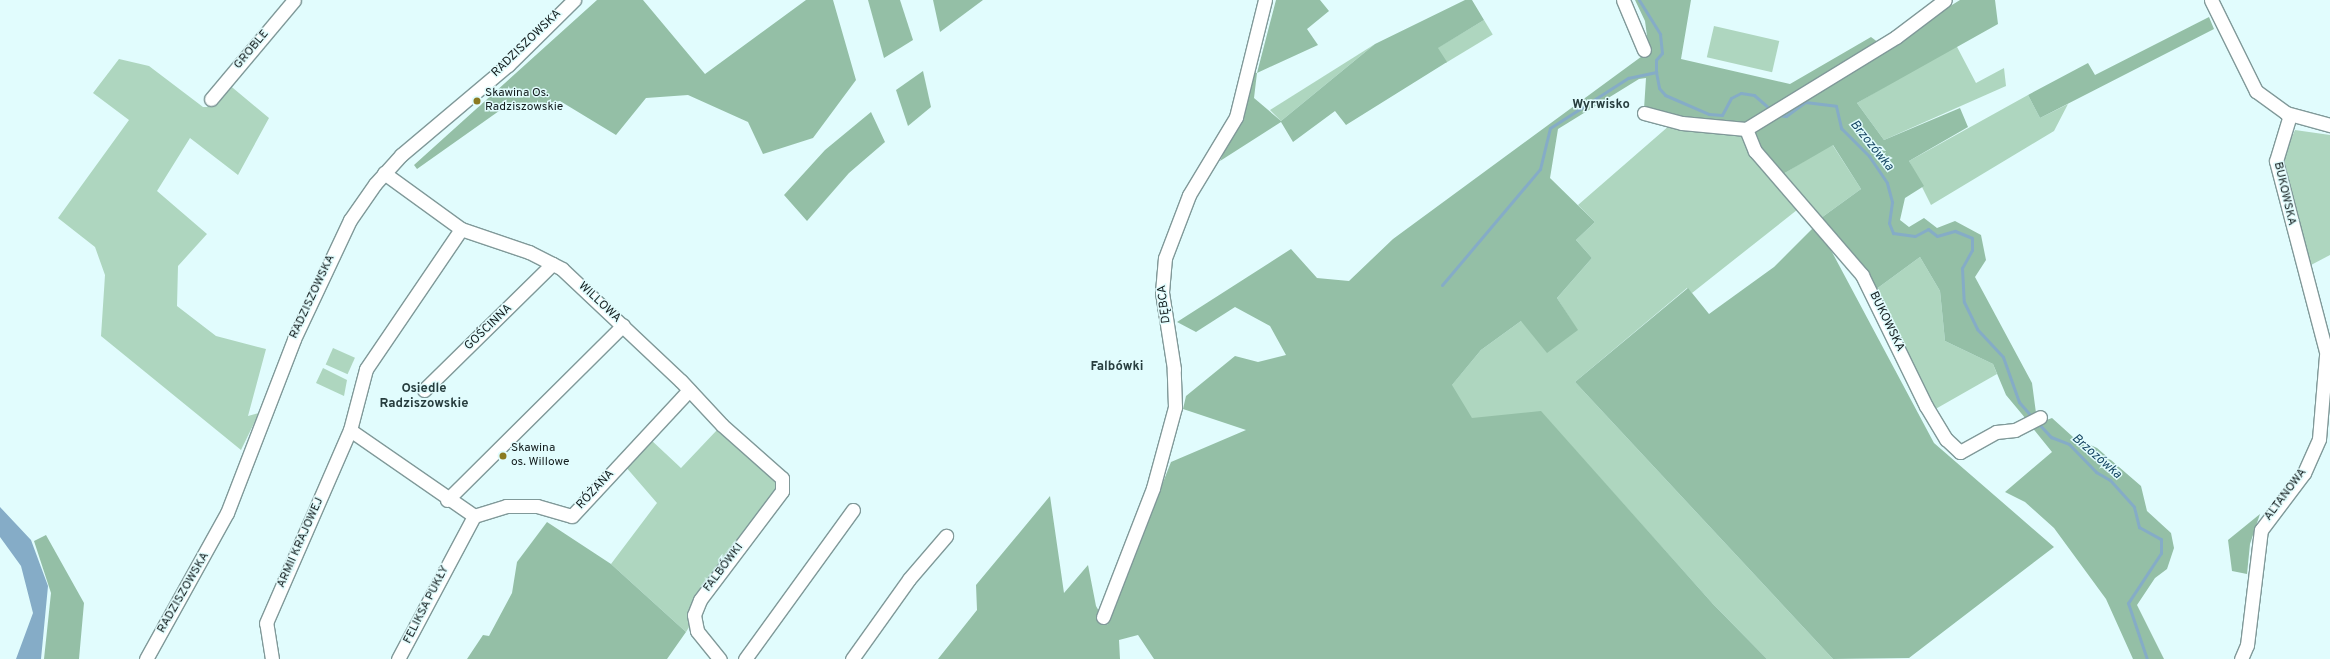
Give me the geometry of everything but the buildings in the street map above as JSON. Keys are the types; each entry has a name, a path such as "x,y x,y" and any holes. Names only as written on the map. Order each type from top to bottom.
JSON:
{"street":[{"name":"GROBLE","path":"211,100 294,0"},
{"name":"RADZISZOWSKA","path":"146,659 227,513 294,339 338,244 364,199 384,173 508,65 574,0"},
{"name":"DĘBCA","path":"1103,617 1153,488 1174,407 1174,369 1162,292 1166,258 1189,195 1236,117 1265,0"},
{"path":"1623,0 1644,50"},
{"path":"1644,113 1682,123 1746,129 1896,37 1945,0"},
{"path":"2211,0 2253,87 2290,115 2330,125"},
{"name":"BUKOWSKA","path":"2290,115 2276,161 2328,361"},
{"name":"BUKOWSKA","path":"1746,129 1755,151 1862,275 1926,406 1946,439 1960,452 1996,432 2015,430 2036,419"},
{"name":"WILLOWA","path":"384,173 461,229 552,264 623,325 690,390 722,425 782,478"},
{"name":"ARMII KRAJOWEJ","path":"272,659 266,623 350,430 366,369 461,229"},
{"name":"GOŚCINNA","path":"424,390 552,264"},
{"path":"447,500 623,325"},
{"name":"ALTANOWA","path":"2241,659 2247,646 2261,530 2304,473 2319,439 2328,361"},
{"name":"RÓŻANA","path":"474,516 506,506 537,506 572,516 690,390"},
{"path":"350,430 447,500 474,516"},
{"name":"FALBÓWKI","path":"720,659 697,631 694,615 700,600 782,492 782,478"},
{"path":"745,659 852,510"},
{"name":"FELIKSA PUKŁY","path":"398,659 474,516"},
{"path":"852,659 909,579 946,536"},
{"name":"FELIKSA PUKŁY","path":"405,659 452,566 456,551"}],"green space":[{"path":"597,0 643,0 705,74 806,0 833,0 856,80 813,138 763,154 748,122 688,95 646,98 616,135 560,101 499,111 417,169 414,165"},
{"path":"868,0 900,0 913,40 884,58"},
{"path":"933,0 983,0 940,32"},
{"path":"1276,0 1320,0 1329,11 1307,29 1318,45 1257,73"},
{"path":"1465,0 1472,0 1484,20 1438,48 1447,62 1346,125 1335,111 1293,142 1281,122 1220,161 1236,126 1252,72 1257,73 1254,98 1281,121 1375,44"},
{"path":"1635,0 1691,0 1681,59 1790,84 1871,37 1879,43 1744,125 1687,120 1644,109 1646,78 1639,79 1558,129 1550,178 1595,222 1576,240 1592,258 1557,298 1578,330 1547,353 1521,321 1481,350 1452,385 1472,418 1541,411 1713,604 1767,659 1154,659 1138,635 1119,640 1120,659 938,659 977,610 976,585 1050,496 1064,593 1088,565 1096,606 1107,625 1171,462 1246,430 1183,409 1186,396 1235,356 1258,362 1286,355 1270,326 1235,307 1196,332 1177,322 1291,249 1317,278 1349,281 1393,239 1649,51 1645,21"},
{"path":"1960,0 1995,0 1998,24 1857,103 1884,140 1960,108 1968,127 1909,161 1924,186 1905,198 1900,220 1909,227 1924,218 1937,228 1955,221 1981,235 1986,260 1975,277 2032,383 2036,413 2026,419 2006,395 1993,364 1945,341 1940,291 1920,257 1875,290 1821,218 1861,189 1833,145 1783,174 1755,139 1756,130 1771,117"},
{"path":"2209,17 2214,29 2040,118 2028,95 2088,63 2095,75"},
{"path":"1484,20 1493,35 1446,63 1437,48"},
{"path":"1714,26 1779,41 1772,72 1707,57"},
{"path":"1375,44 1281,121 1270,110"},
{"path":"1956,45 1976,83 2004,68 2006,86 1884,140 1857,103"},
{"path":"119,59 149,66 203,107 207,107 227,83 269,118 238,175 190,138 157,191 207,234 178,266 177,306 216,336 266,349 248,416 259,413 241,450 101,336 105,275 95,247 58,218 129,120 93,93"},
{"path":"923,71 931,107 908,126 896,90"},
{"path":"2028,95 2040,118 2068,104 2054,131 1931,205 1909,161"},
{"path":"871,112 885,142 849,173 807,221 784,195 825,150"},
{"path":"1670,125 1743,132 1802,206 1692,293 1687,288 1575,382 1833,659 1767,659 1713,604 1541,412 1472,419 1451,386 1481,350 1521,321 1577,330 1557,298 1592,258 1576,240 1595,222 1578,205"},
{"path":"2295,130 2330,135 2330,255 2311,265 2284,166 2284,155"},
{"path":"1832,144 1861,189 1821,218 1783,174"},
{"path":"1817,224 1934,443 2054,547 1909,658 1833,659 1575,382 1688,288 1709,314 1774,267"},
{"path":"1920,257 1940,291 1945,341 1993,364 1997,374 1932,411 1894,322 1875,290"},
{"path":"333,348 355,358 348,374 326,364"},
{"path":"323,368 347,380 344,396 316,383"},
{"path":"2052,418 2073,437 2097,448 2141,486 2147,511 2171,533 2174,548 2167,569 2155,578 2137,605 2164,659 2133,659 2106,599 2054,528 2025,502 2005,492 2052,452 2031,426"},
{"path":"717,430 778,480 778,486 686,632 611,564 657,503 625,466 650,439 681,468"},
{"path":"2260,514 2250,544 2247,574 2232,571 2228,540"},
{"path":"547,522 611,564 686,632 667,659 467,659 483,635 489,636 512,593 517,562"},
{"path":"46,535 84,603 79,659 44,659 51,593 34,541"}],"water":[{"path":"0,507 31,540 48,586 41,659 16,659 33,613 21,566 0,537"}],"waterway":[{"name":"Brzozówka","path":"1639,0 1660,34 1662,53 1656,60 1656,72 1659,88 1665,95 1709,114 1722,115 1731,98 1741,93 1754,95 1770,109"},
{"path":"1442,285 1540,169 1550,128 1628,78 1656,72"},
{"name":"Brzozówka","path":"1778,115 1786,116 1805,102 1836,106 1841,128 1869,156 1887,183 1892,202 1889,223 1893,233 1915,236 1928,229 1937,236 1955,231 1972,238 1972,250 1962,268 1964,302 1977,329 2003,357 2019,402 2033,418"},
{"name":"Brzozówka","path":"2037,422 2051,437 2069,444 2096,472 2110,480 2134,507 2139,527 2161,539 2161,553 2128,603 2147,659"}],"place":[{"name":"Skawina Os. Radziszowskie","path":"477,101"},
{"name":"Skawina os. Willowe","path":"503,456"}],"district":[{"name":"Wyrwisko","path":"1601,105"},
{"name":"Falbówki","path":"1117,367"},
{"name":"Osiedle Radziszowskie","path":"424,398"}]}
